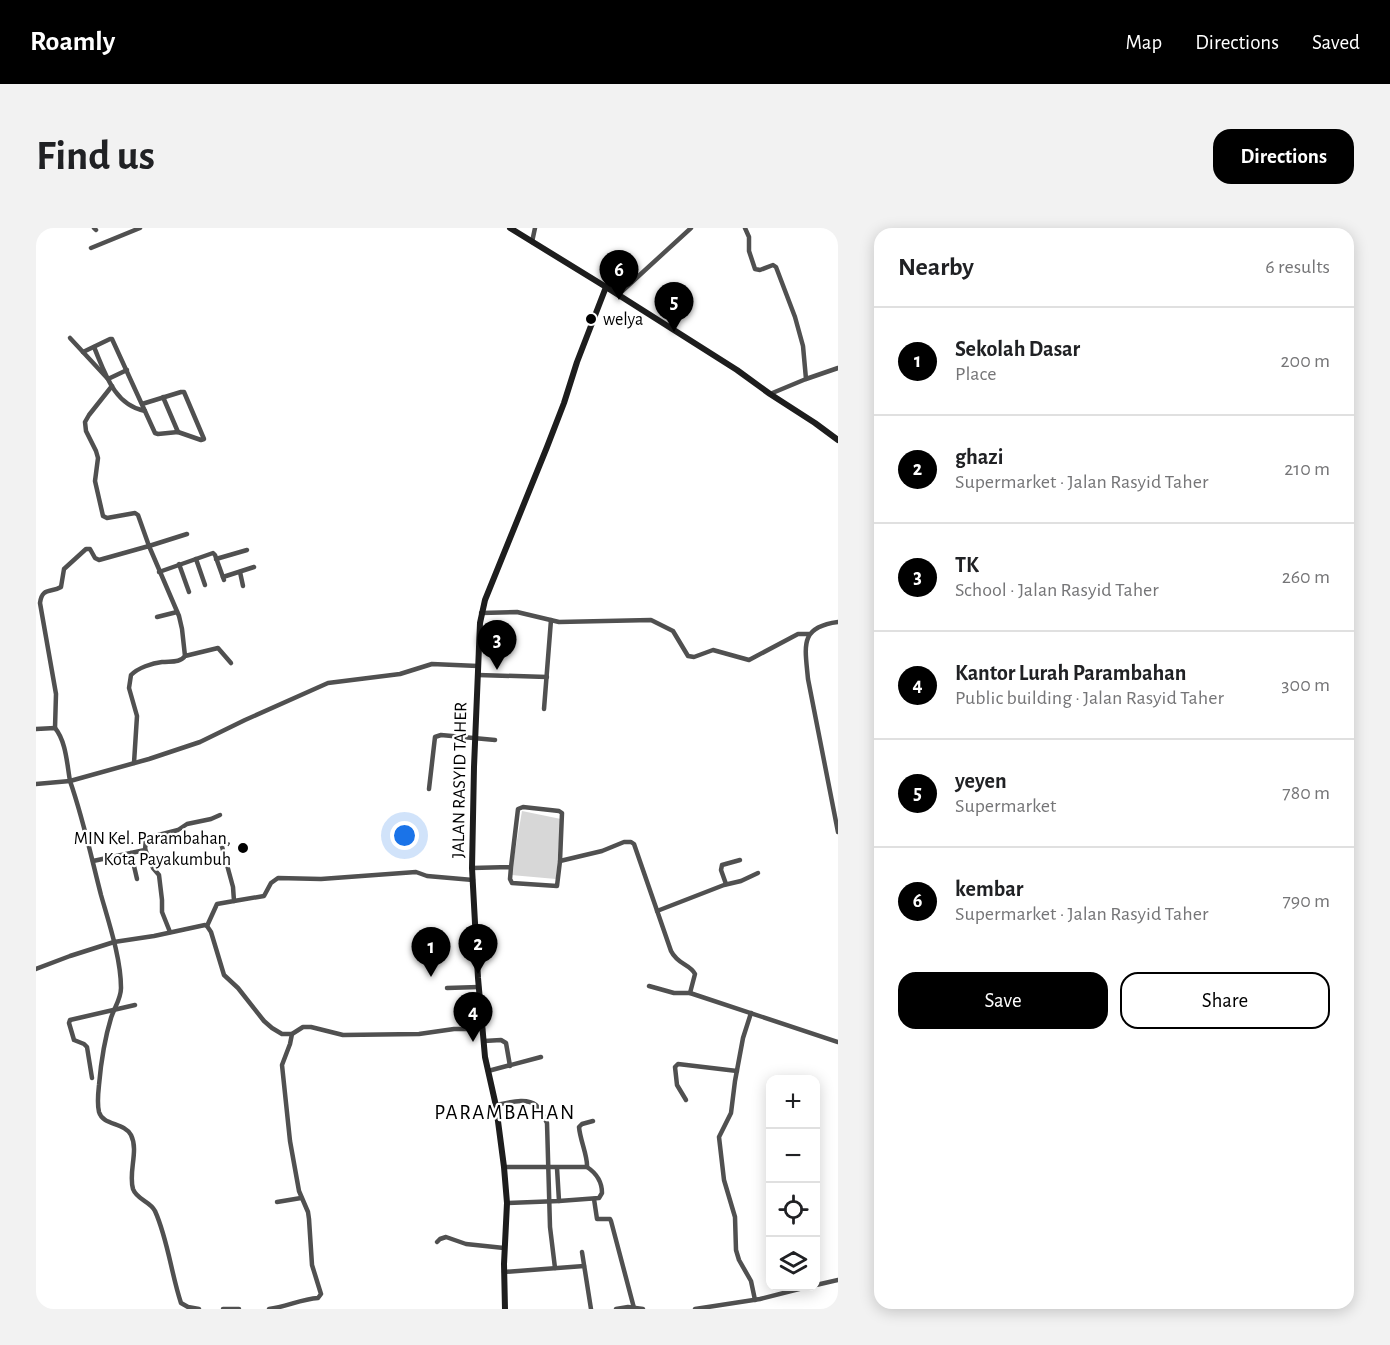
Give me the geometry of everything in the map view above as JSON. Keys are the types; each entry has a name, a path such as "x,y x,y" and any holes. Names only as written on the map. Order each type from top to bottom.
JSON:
{"street":[{"path":"91,248 125,230 140,228"},
{"path":"510,228 619,294 737,370 838,440"},
{"path":"532,242 535,228"},
{"path":"619,294 691,228"},
{"path":"745,228 750,237 749,251 755,268 758,270 774,266 782,280 803,346 806,379"},
{"name":"JALAN RASYID TAHER","path":"505,1309 504,1248 507,1203 496,1105 484,1041 472,868 477,675 481,613 484,600 564,403 606,287"},
{"path":"70,338 108,379"},
{"path":"83,352 112,339 127,370 145,411 156,434 178,432 204,440 185,393 181,392 142,404"},
{"path":"94,347 117,395 135,409 145,411"},
{"path":"770,394 838,368"},
{"path":"108,379 127,370"},
{"path":"112,386 85,422 86,431 98,458 95,481 103,516 106,518 136,514 177,612 182,629 185,657"},
{"path":"163,397 178,432"},
{"path":"187,534 99,560 95,558 90,549 86,549 64,569 61,587 45,592 40,603 56,694 55,728 63,743 70,781 79,806 114,942 121,988 101,1058 99,1114 102,1119 127,1129 130,1133 133,1140 132,1187 135,1193 154,1209 181,1303 199,1309"},
{"path":"216,559 247,550"},
{"path":"159,572 213,553 224,579 254,567"},
{"path":"196,559 205,585"},
{"path":"179,564 189,592"},
{"path":"240,572 243,586"},
{"path":"157,617 177,612"},
{"path":"481,613 518,612 559,622 653,621 673,631 688,656 694,657 713,650 748,660 798,634 809,634"},
{"path":"544,710 551,620"},
{"path":"838,622 819,626 809,634 806,655 808,679 838,832"},
{"path":"134,763 137,716 129,688 131,675 137,670 155,664 181,660 214,648 218,648 231,663"},
{"path":"36,784 70,781 200,742 328,683 400,674 432,664 478,666"},
{"path":"477,675 547,677"},
{"path":"36,729 55,728"},
{"path":"429,789 435,737 441,735 495,740"},
{"path":"522,807 562,813 558,884 556,886 512,883 511,867 517,811 522,807"},
{"path":"170,932 162,912 159,875 153,868 145,849 145,840 178,830 187,824 220,815"},
{"path":"560,861 602,851 624,842 631,842 636,847 673,955 694,971 695,978 690,993"},
{"path":"221,843 234,891 234,901"},
{"path":"93,861 145,849"},
{"path":"131,853 137,879"},
{"path":"726,884 722,865 740,860"},
{"path":"472,868 511,867"},
{"path":"207,926 217,904 264,896 271,883 278,878 326,879 416,872 427,876 473,879"},
{"path":"657,911 758,873"},
{"path":"36,969 114,942 202,924 207,926 211,932 222,971 227,978 238,988 258,1015 282,1034 292,1034 303,1027 343,1035 419,1034 454,1029 483,1029"},
{"path":"649,986 674,993 690,993 838,1042"},
{"path":"447,988 479,987"},
{"path":"92,1078 87,1047 74,1040 69,1022 135,1005"},
{"path":"751,1013 743,1038 731,1113 719,1134 724,1180 735,1217 736,1250 751,1281 755,1300"},
{"path":"269,1309 321,1296 312,1265 308,1212 301,1198 290,1141 282,1065 292,1034"},
{"path":"484,1041 501,1040 506,1043 510,1066"},
{"path":"488,1071 541,1057"},
{"path":"686,1100 677,1085 675,1067 678,1064 737,1071"},
{"path":"496,1105 525,1101 534,1104 548,1125 548,1202 555,1269"},
{"path":"507,1203 594,1199 601,1196 602,1187 587,1167 579,1127 593,1121"},
{"path":"504,1167 587,1167"},
{"path":"557,1168 559,1201"},
{"path":"277,1202 301,1198"},
{"path":"594,1199 597,1219 610,1219 611,1221 634,1308"},
{"path":"437,1242 446,1237 466,1244 504,1248"},
{"path":"582,1252 591,1309"},
{"path":"504,1272 584,1266"},
{"path":"820,1284 838,1280"},
{"path":"695,1309 755,1300 792,1291"},
{"path":"223,1309 239,1309"},
{"path":"616,1309 643,1309"}],"shaded area":[{"path":"522,811 561,819 556,879 511,875"}],"place":[{"name":"kembar","path":"619,300"},
{"name":"welya","path":"591,319"},
{"name":"yeyen","path":"674,332"},
{"name":"TK","path":"497,670"},
{"name":"MIN Kel. Parambahan, Kota Payakumbuh","path":"243,848"},
{"name":"ghazi","path":"478,974"},
{"name":"Sekolah Dasar","path":"431,977"},
{"name":"Kantor Lurah Parambahan","path":"473,1042"}],"district":[{"name":"PARAMBAHAN","path":"505,1112"}]}
